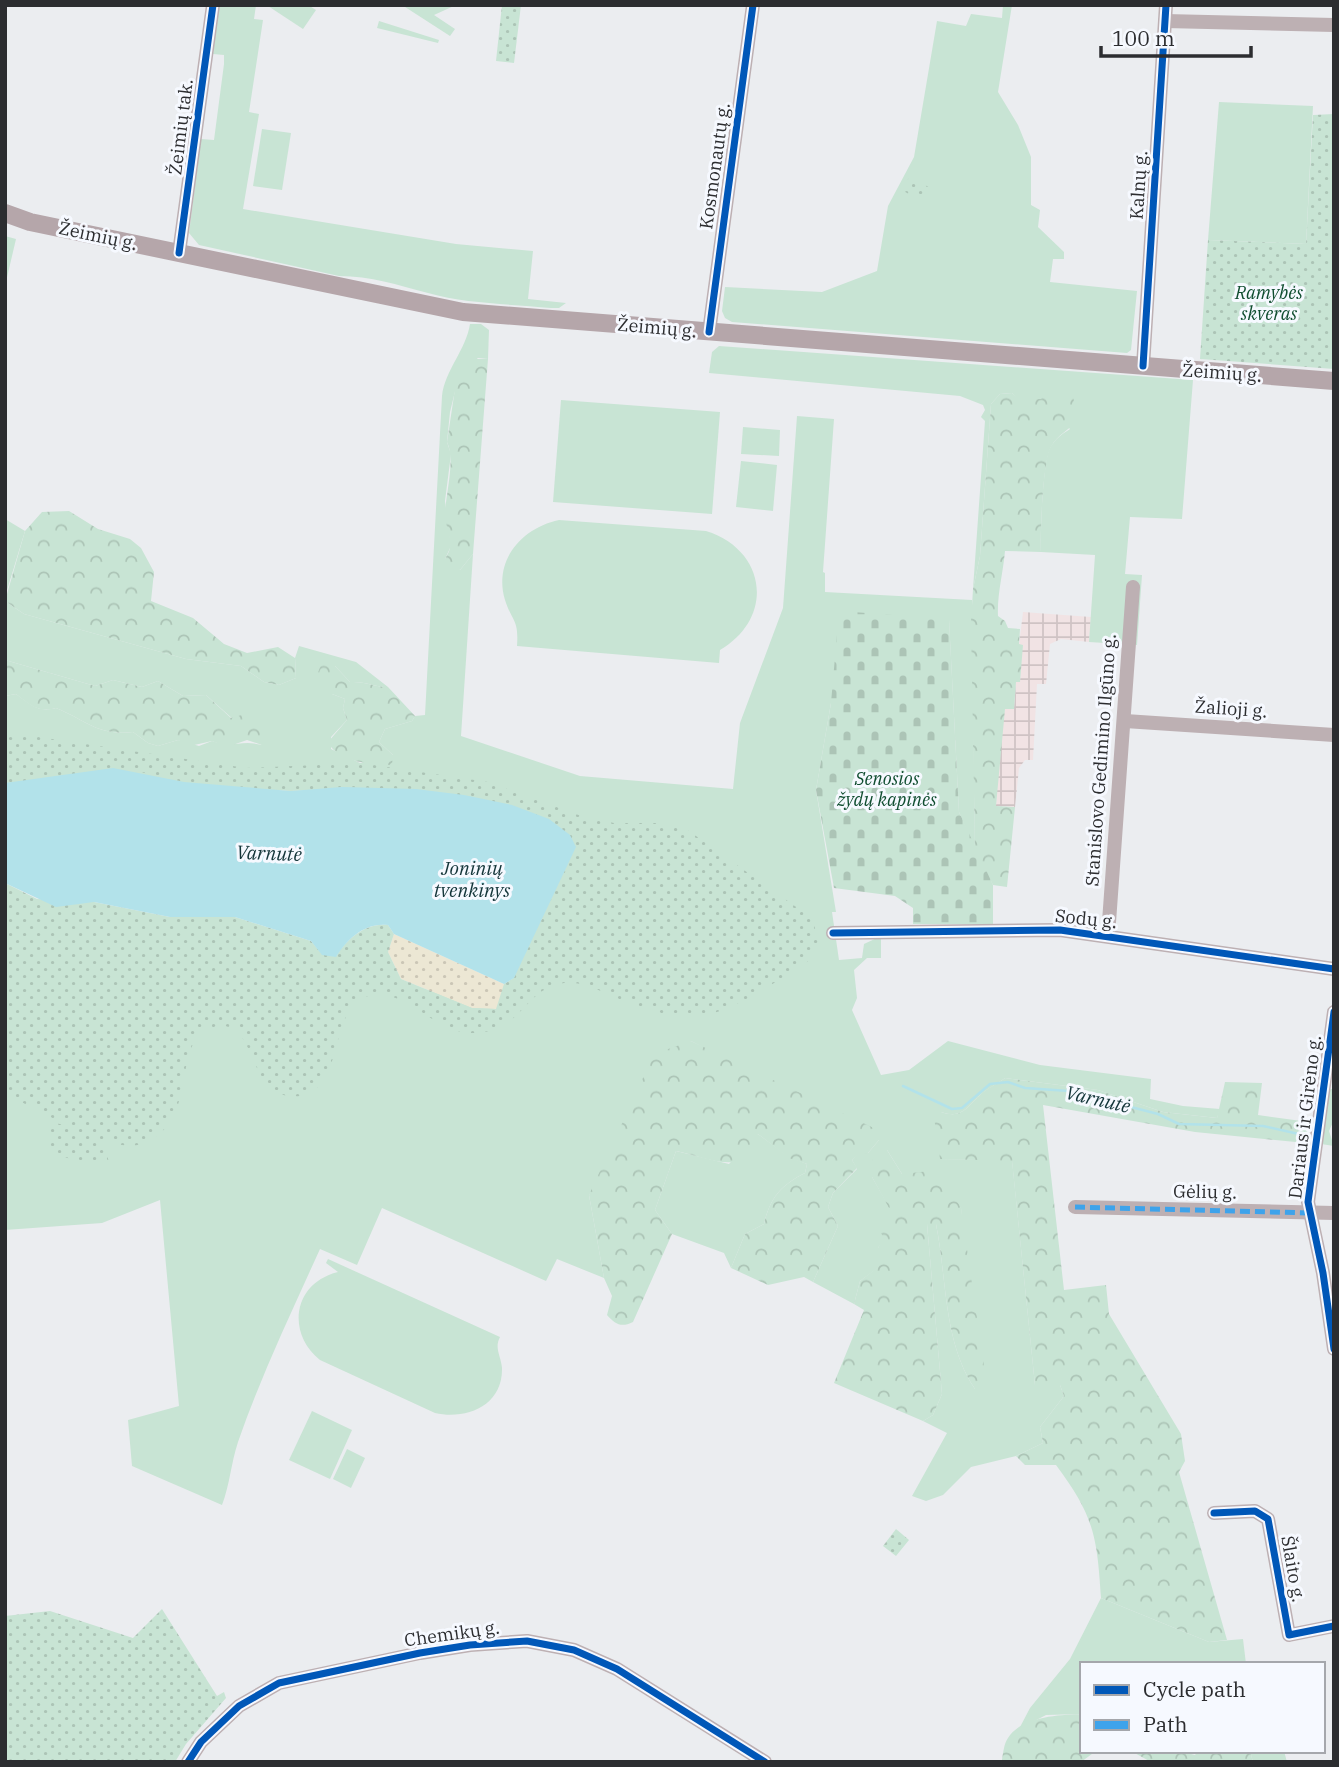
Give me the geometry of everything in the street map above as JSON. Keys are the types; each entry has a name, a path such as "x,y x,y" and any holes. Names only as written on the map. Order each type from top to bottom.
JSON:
{"main road":[{"name":"Žeimių g.","path":"5,213 30,222"},
{"name":"Žeimių g.","path":"5,220 30,222 463,312 1334,381"}],"street":[{"name":"Žeimių tak.","path":"179,253 213,5"},
{"name":"Kosmonautų g.","path":"709,332 753,5"},
{"name":"Kalnų g.","path":"1143,366 1166,5"},
{"path":"1165,21 1334,25"},
{"name":"Stanislovo Gedimino Ilgūno g.","path":"1108,936 1133,587"},
{"name":"Žalioji g.","path":"1125,721 1334,735"},
{"name":"Sodų g.","path":"833,933 1060,930 1334,970"},
{"name":"Dariaus ir Girėno g.","path":"1334,1012 1309,1190 1310,1213 1334,1349"},
{"name":"Gėlių g.","path":"1075,1207 1334,1213"},
{"name":"Šlaito g.","path":"1214,1513 1255,1511 1268,1519 1289,1635 1334,1626"},
{"name":"Chemikų g.","path":"188,1762 218,1724 239,1706 279,1683 441,1650 527,1641 574,1650 617,1669 765,1762"}],"shaded area":[{"path":"1023,612 1091,617 1089,642 1061,639 1050,644 1046,684 1037,684 1033,760 1025,760 1019,768 1015,807 996,806 1001,724 1005,709 1014,708 1016,682 1020,682 1022,645 1019,645"}],"green space":[{"path":"219,5 256,5 254,19 263,20 249,112 259,114 243,209 456,244 533,251 528,299 566,303 559,308 551,308 443,297 384,282 339,276 199,245 189,233 201,139 214,140 224,64 224,55 213,54"},
{"path":"308,5 316,10 303,29 268,6"},
{"path":"402,5 456,5 434,15 455,29 450,36"},
{"path":"502,5 521,5 514,63 496,61"},
{"path":"1003,5 1012,5 998,92 1018,125 1031,157 1031,205 1040,210 1038,227 1064,252 1064,259 1053,259 1050,282 1137,291 1131,350 1127,353 732,322 725,318 722,311 725,287 822,292 877,271 888,206 914,157 937,21 966,26 971,14 1002,18"},
{"path":"379,21 439,40 438,43 377,28"},
{"path":"1219,102 1313,106 1306,244 1208,240"},
{"name":"Ramybės skveras","path":"1334,114 1334,369 1200,359 1208,240 1306,244 1313,115"},
{"path":"262,129 291,133 282,190 253,186"},
{"path":"910,176 930,188 922,202 902,190"},
{"path":"5,236 16,239 5,286"},
{"path":"470,324 481,324 489,330 488,359 478,358 459,375 450,412 447,442 451,454 445,501 451,546 445,559 460,570 473,554 461,736 580,776 733,789 740,723 783,608 797,416 834,419 823,572 825,592 972,600 975,850 959,812 949,620 831,703 816,790 836,912 832,912 839,960 862,958 864,944 881,936 881,958 867,958 854,970 857,998 852,1010 881,1075 909,1070 948,1041 1040,1065 1151,1079 1150,1099 1183,1106 1220,1109 1217,1118 1163,1112 1098,1090 1005,1078 963,1111 954,1114 941,1112 940,1159 1012,1160 1035,1385 1060,1385 1064,1396 1040,1427 1043,1443 1016,1456 971,1467 943,1495 926,1501 912,1496 947,1433 923,1421 933,1415 942,1394 927,1224 936,1224 951,1330 965,1371 975,1389 961,1208 902,1174 887,1150 872,1177 896,1219 878,1248 879,1267 860,1281 854,1304 813,1282 838,1226 828,1207 833,1193 857,1169 852,1160 858,1153 868,1153 879,1140 691,1041 589,1195 604,1278 557,1259 546,1281 382,1208 357,1265 320,1249 247,1417 222,1505 132,1466 128,1420 179,1406 160,1200 102,1223 5,1230 5,1082 187,1030 360,972 497,1009 504,984 514,978 464,795 5,783 5,696 16,694 39,708 56,708 110,732 133,732 148,743 158,746 178,740 199,746 212,741 262,745 206,695 183,696 158,681 142,687 113,680 95,686 5,660 5,601 24,614 186,659 241,666 264,682 279,685 296,678 295,658 299,646 356,662 388,687 350,682 335,666 332,694 345,699 343,708 347,720 331,737 331,749 360,763 393,755 379,742 385,729 412,721 415,716 425,715 442,396 447,377"},
{"path":"719,346 1193,380 1182,519 1130,517 1125,574 1142,575 1137,645 1089,642 1095,555 1041,552 1042,498 1048,455 1054,442 1070,429 1041,399 1017,399 1012,393 1000,394 991,404 980,556 973,589 985,421 981,417 985,410 983,405 960,396 709,373 712,352"},
{"path":"469,359 488,359 473,554 460,570 445,567 443,563 450,548 445,516 450,468 447,442 458,369"},
{"path":"1012,393 1018,399 1041,399 1047,393 1073,397 1079,420 1057,439 1048,454 1041,552 1005,551 998,616 1005,621 1008,628 1020,629 1019,644 1023,645 1020,682 1016,682 1014,709 1005,709 996,806 1015,807 1007,887 993,885 975,850 971,622 973,589 980,556 991,404 1000,394"},
{"path":"561,400 720,412 712,514 553,502"},
{"path":"743,427 780,430 779,456 741,454"},
{"path":"741,461 777,465 773,511 736,507"},
{"path":"69,511 98,529 130,539 141,548 154,572 151,601 193,618 224,644 247,653 278,647 295,658 296,678 279,685 264,682 241,666 186,659 24,614 5,601 25,531 42,512"},
{"path":"5,519 25,531 5,597"},
{"path":"559,520 706,531 726,540 742,553 752,569 756,603 750,621 738,636 720,650 719,663 517,646 516,625 505,600 502,585 507,559 522,538 533,530"},
{"name":"Senosios žydų kapinės","path":"839,611 949,619 959,812 993,885 993,924 913,924 913,908 895,896 834,888 816,790 831,703"},
{"path":"5,660 95,686 113,680 142,687 158,681 183,696 206,695 231,718 256,711 273,728 272,741 262,745 247,740 227,747 212,741 190,746 178,740 158,746 148,743 133,732 110,732 56,708 34,707 16,694 5,696"},
{"path":"321,665 335,666 350,682 388,687 415,716 412,721 385,729 379,742 393,755 392,765 347,758 333,749 328,742 347,720 343,708 345,699 332,694 317,675"},
{"path":"5,732 246,768 360,763 488,782 584,817 614,823 663,823 689,831 806,914 813,921 819,943 805,964 792,973 726,1008 693,1017 659,1012 577,983 564,983 539,993 501,1027 487,1032 470,1033 447,1027 394,997 366,997 354,1005 346,1017 324,1079 314,1090 299,1096 275,1092 258,1071 240,1035 232,1028 220,1026 204,1031 194,1042 176,1111 167,1127 152,1139 134,1146 109,1142 79,1131 5,1094 5,883 37,899 94,902 170,917 235,917 311,941 322,954 336,956 358,933 372,926 388,925 394,934 388,952 401,979 472,1008 496,1009 504,984 514,978 576,847 512,805 416,789 342,787 291,791 184,782 136,771 5,783"},
{"path":"691,1041 880,1131 879,1140 868,1153 858,1154 852,1160 857,1168 833,1193 828,1207 838,1226 813,1282 804,1277 768,1285 731,1268 745,1234 764,1224 778,1193 789,1182 805,1173 807,1164 789,1158 758,1134 754,1154 735,1162 716,1161 676,1151 655,1210 672,1234 633,1322 618,1324 607,1315 612,1296 604,1278 589,1195 654,1054"},
{"path":"1005,1078 1098,1090 1163,1112 1217,1118 1225,1082 1262,1083 1258,1115 1309,1122 1306,1143 1195,1132 1043,1105 1064,1290 1106,1285 1109,1314 1181,1434 1185,1461 1179,1472 1227,1640 1209,1642 1101,1598 1098,1558 1091,1527 1069,1483 1056,1465 1025,1465 1016,1456 1043,1443 1040,1427 1064,1396 1060,1385 1035,1385 1012,1161 940,1159 934,1117 941,1112 954,1114 963,1111"},
{"path":"1334,1089 1334,1120 1329,1131 1334,1146 1321,1144 1326,1093"},
{"path":"54,1123 80,1130 96,1140 109,1163 79,1162 56,1154 48,1141 48,1129"},
{"path":"758,1134 789,1157 807,1164 805,1173 789,1182 778,1193 764,1224 745,1234 731,1268 724,1253 672,1234 655,1210 676,1151 729,1164"},
{"path":"879,1149 887,1150 902,1174 939,1170 961,1208 986,1380 982,1389 975,1389 957,1351 951,1330 936,1224 927,1224 942,1394 933,1415 923,1421 834,1383 864,1310 854,1304 860,1281 878,1267 878,1248 883,1237 878,1226 884,1220 895,1219 872,1177 873,1155"},
{"path":"328,1259 500,1337 498,1352 502,1368 501,1381 489,1401 470,1412 447,1415 435,1413 320,1360 309,1349 302,1336 299,1310 311,1287 338,1272 326,1263"},
{"path":"312,1411 352,1430 330,1479 289,1460"},
{"path":"347,1449 365,1458 351,1488 333,1479"},
{"path":"896,1529 909,1540 896,1556 883,1546"},
{"path":"1101,1598 1209,1642 1243,1639 1246,1662 1080,1662 1080,1714 1046,1715 1019,1729 1030,1708 1070,1659"},
{"path":"162,1609 217,1696 224,1692 226,1698 186,1744 175,1762 5,1762 5,1616 50,1611 133,1638"},
{"path":"1080,1714 1080,1753 1093,1753 1081,1762 1002,1760 1007,1740 1022,1725 1063,1715"},
{"path":"1135,1753 1251,1753 1253,1762 1151,1762"},
{"path":"1251,1753 1285,1753 1287,1762 1253,1762"}],"sand":[{"path":"394,934 504,984 497,1009 472,1008 401,979 388,952"}],"water":[{"name":"Joninių tvenkinys","path":"113,768 184,782 291,791 342,787 416,789 464,795 512,805 549,819 570,835 576,847 514,978 504,984 394,934 388,925 364,929 346,944 336,957 322,955 311,941 235,917 170,917 94,902 56,907 5,883 5,783"}],"waterway":[{"name":"Varnutė","path":"903,1086 952,1109 962,1108 990,1084 1008,1082 1025,1088 1069,1091 1158,1114 1179,1124 1263,1126 1303,1135"}],"marked path":[{"path":"1075,1207 1310,1213"}],"cycle path":[{"path":"179,253 213,5"},
{"path":"709,332 753,5"},
{"path":"1143,366 1166,5"},
{"path":"833,933 1060,930 1334,969"},
{"path":"1334,1012 1308,1202 1323,1273 1334,1349"},
{"path":"1214,1513 1255,1511 1268,1519 1289,1635 1334,1626"},
{"path":"188,1762 201,1742 239,1706 279,1683 420,1653 470,1645 527,1641 574,1650 617,1669 765,1762"}]}
